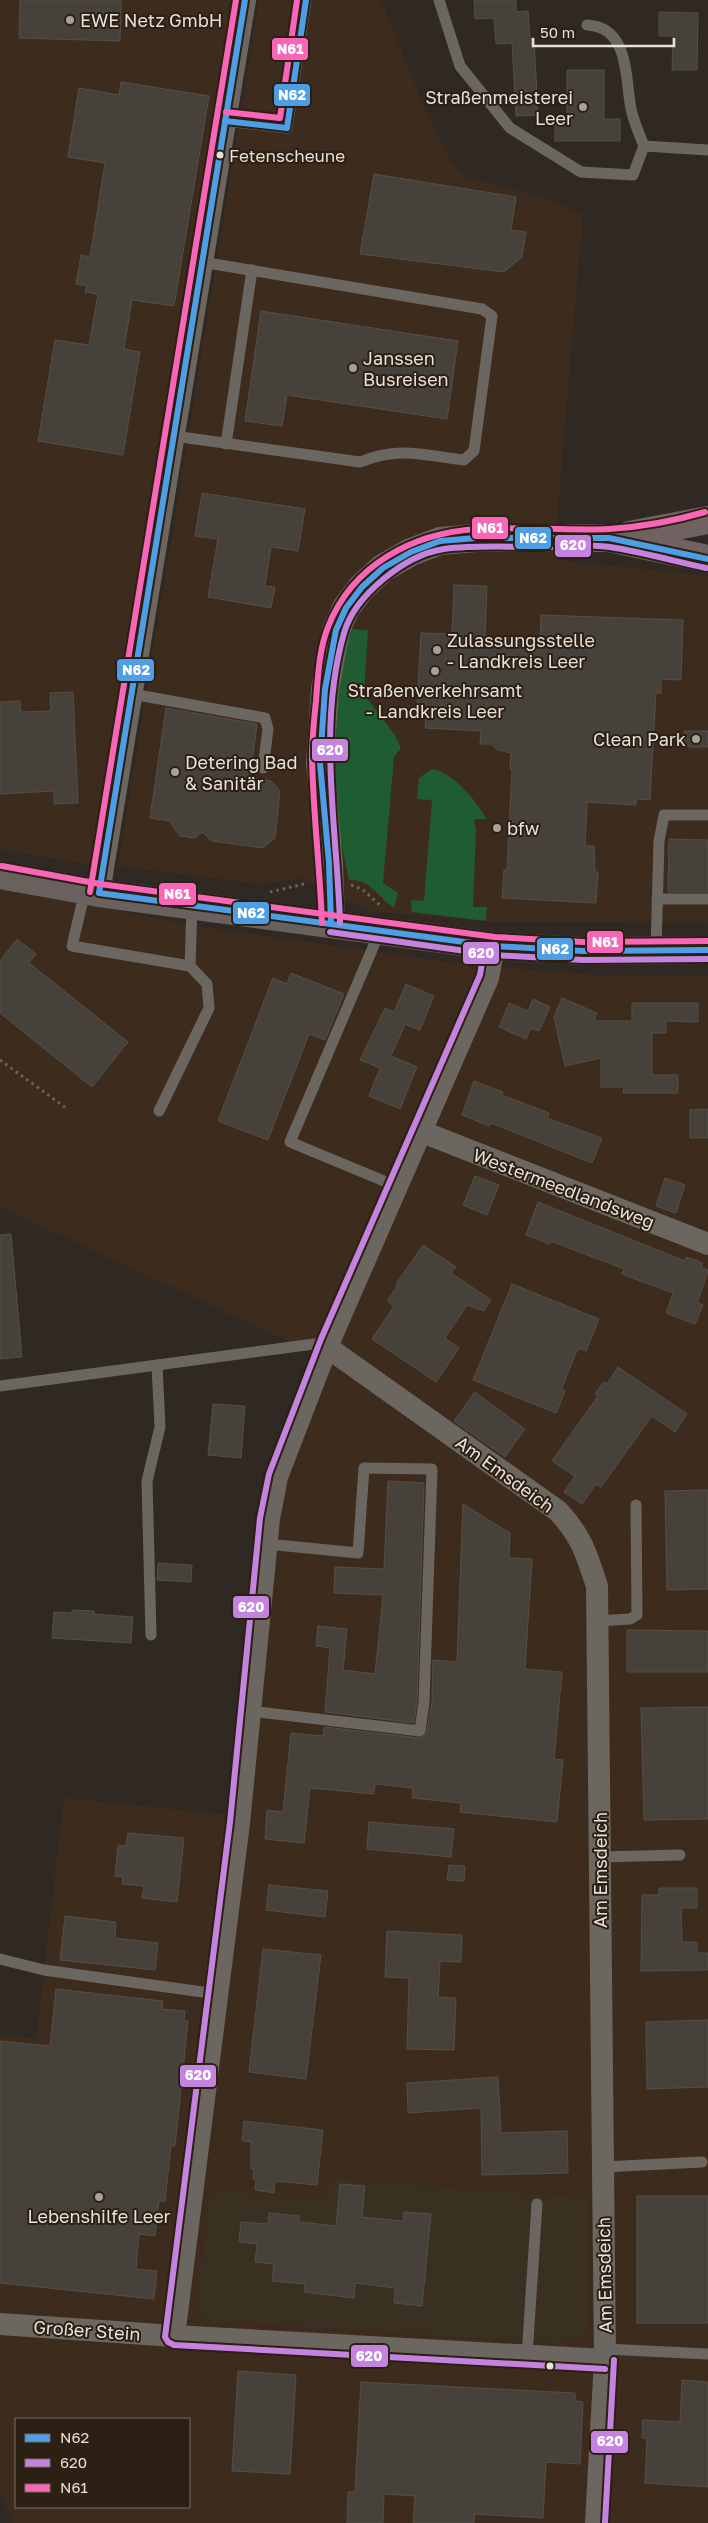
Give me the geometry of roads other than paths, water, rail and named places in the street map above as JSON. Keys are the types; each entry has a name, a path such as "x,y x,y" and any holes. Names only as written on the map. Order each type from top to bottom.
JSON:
{"highway":[{"path":"331,923 329,863 320,763 325,689 330,653 336,630 346,608 362,587 382,568 411,552 440,541 513,537 609,538 667,530 708,520"},
{"path":"609,538 708,559"}],"main road":[{"path":"0,875 92,892 494,946 583,951 708,950"}],"street":[{"path":"92,892 132,694 245,0"},
{"path":"174,2336 217,1994 250,1711 267,1544 277,1477 328,1345 488,978 494,946"},
{"name":"Westermeedlandsweg","path":"420,1131 708,1244"},
{"name":"Am Emsdeich","path":"328,1345 558,1511 574,1529 585,1548 597,1586 600,2091 603,2167 605,2354 596,2523"},
{"name":"Großer Stein","path":"0,2324 527,2356 605,2354"}],"lane":[{"path":"225,121 288,128 306,0"},
{"path":"439,0 460,66 510,128 581,172 633,175 644,146 631,109 622,49 608,31 596,26 587,26"},
{"path":"644,146 708,150"},
{"path":"174,436 360,462 396,451 464,460 474,451 492,316 482,309 202,262"},
{"path":"226,444 252,270"},
{"path":"132,694 265,718 268,729 263,768"},
{"path":"656,950 658,841 664,815 708,815"},
{"path":"92,892 72,946 190,966 207,984 209,1008 158,1111"},
{"path":"657,899 708,900"},
{"path":"190,966 192,906"},
{"path":"381,930 290,1142 396,1186"},
{"path":"0,1386 328,1345"},
{"path":"151,1635 148,1482 160,1427 157,1365"},
{"path":"250,1711 420,1731 424,1702 432,1469 364,1468 358,1553 267,1544"},
{"path":"597,1620 630,1620 637,1615 636,1505"},
{"path":"600,1857 680,1855"},
{"path":"0,1959 44,1970 217,1994"},
{"path":"603,2167 702,2162"},
{"path":"527,2356 537,2204"},
{"path":"605,2354 708,2354"}],"place":[{"name":"EWE Netz GmbH","path":"70,20"},
{"name":"Straßenmeisterei Leer","path":"583,107"},
{"name":"Fetenscheune","path":"220,155"},
{"name":"Janssen Busreisen","path":"353,368"},
{"name":"Zulassungsstelle - Landkreis Leer","path":"437,650"},
{"name":"Straßenverkehrsamt - Landkreis Leer","path":"435,671"},
{"name":"Clean Park","path":"696,739"},
{"name":"Detering Bad & Sanitär","path":"175,772"},
{"name":"bfw","path":"497,828"},
{"name":"Lebenshilfe Leer","path":"99,2197"}]}
